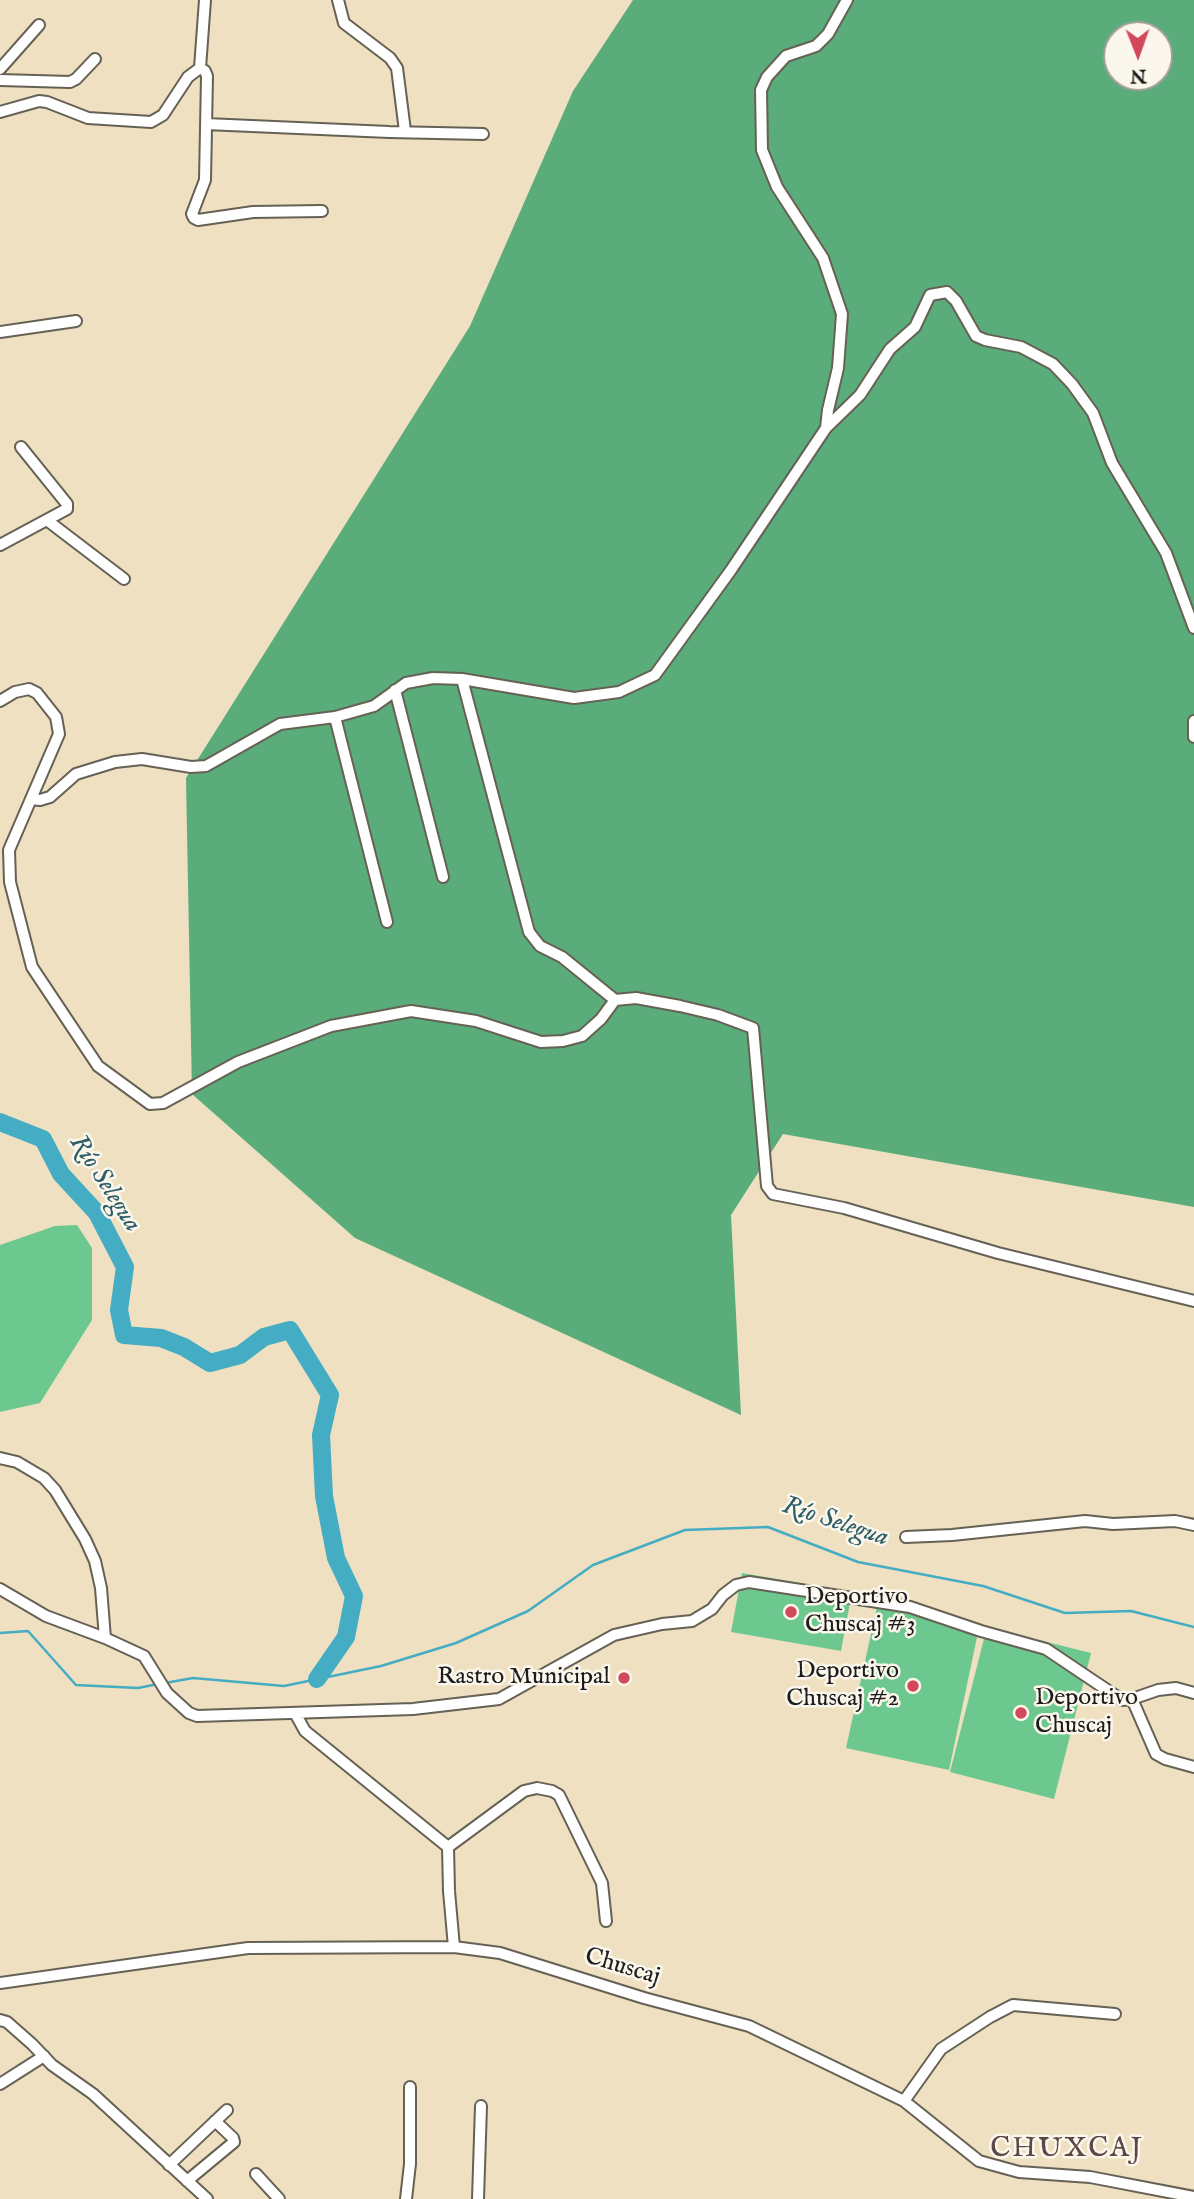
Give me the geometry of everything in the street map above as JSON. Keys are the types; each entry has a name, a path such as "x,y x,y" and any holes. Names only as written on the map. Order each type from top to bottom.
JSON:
{"street":[{"path":"0,112 39,101 88,118 151,122 163,116 188,77 200,68 205,0"},
{"path":"338,0 344,23 390,58 397,68 405,131"},
{"path":"826,428 838,368 842,314 823,258 777,187 762,150 761,90 786,56 816,46 828,34 847,0"},
{"path":"0,69 39,25"},
{"path":"0,80 70,82 95,59"},
{"path":"200,68 207,76 205,180 192,214 194,218 198,220 253,212 322,211"},
{"path":"206,124 483,134"},
{"path":"31,799 50,797 76,774 96,766 142,759 206,766 280,724 335,717 374,706 405,683 462,679 574,698 619,692 655,676 826,428 860,395 890,349 915,327 934,292 947,292 976,336 1021,347 1053,364 1072,384 1093,413 1112,463 1166,553 1194,628"},
{"path":"0,332 76,321"},
{"path":"0,545 67,509 67,504 22,447"},
{"path":"48,521 124,579"},
{"path":"462,679 529,932 540,946 562,957 615,1000 636,998 680,1006 718,1015 753,1028 767,1186 773,1194 844,1208 998,1253 1194,1301"},
{"path":"0,701 15,692 29,689 37,693 57,717 59,734 9,850 10,883 32,967 98,1066 150,1104 163,1102 238,1062 331,1026 411,1010 476,1021 541,1042 563,1041 582,1036 601,1019 615,1000"},
{"path":"395,690 443,877"},
{"path":"335,717 387,922"},
{"path":"1194,720 1194,737"},
{"path":"0,1458 17,1462 44,1478 85,1539 95,1561 101,1588 105,1638"},
{"path":"906,1537 952,1535 1085,1521 1113,1524 1175,1521 1194,1525"},
{"path":"0,1589 46,1616 144,1656 167,1693 189,1713 197,1716 413,1709 499,1699 614,1634 692,1620 712,1609 723,1595 736,1586 749,1582 910,1607 1046,1649 1122,1700 1176,1688 1194,1693"},
{"path":"1132,1699 1156,1754 1194,1767"},
{"path":"295,1713 304,1731 448,1847 454,1947"},
{"path":"448,1847 524,1791 537,1788 559,1794 602,1883 606,1921"},
{"name":"Chuscaj","path":"0,1983 248,1948 454,1947 500,1953 645,1998 749,2026 904,2101 979,2161 1019,2172 1090,2177 1194,2197"},
{"path":"904,2101 941,2049 990,2017 1013,2006 1115,2014"},
{"path":"0,2020 7,2022 52,2065 93,2094 207,2199"},
{"path":"0,2084 44,2056"},
{"path":"406,2199 410,2164 410,2087"},
{"path":"478,2199 481,2106"},
{"path":"169,2165 227,2110"},
{"path":"187,2180 233,2142 233,2138 215,2121"},
{"path":"256,2174 279,2199"}],"green space":[{"path":"633,0 1194,0 1194,1207 783,1134 731,1215 741,1415 355,1238 192,1094 186,778 470,326 573,91"},
{"path":"77,1225 92,1248 92,1320 40,1403 0,1412 0,1245 55,1226"},
{"name":"Deportivo Chuscaj #3","path":"742,1573 852,1592 841,1651 731,1632"},
{"name":"Deportivo Chuscaj #2","path":"878,1602 980,1623 949,1770 846,1748"},
{"name":"Deportivo Chuscaj","path":"987,1627 1091,1653 1054,1799 950,1772"}],"waterway":[{"name":"Río Selegua","path":"0,1122 43,1139 61,1174 97,1213 125,1267 119,1310 124,1335 161,1338 184,1347 210,1363 240,1355 264,1337 290,1330 330,1395 321,1435 324,1496 336,1558 354,1596 346,1637 317,1679"},
{"name":"Río Selegua","path":"165,1683 193,1678 284,1686 381,1666 456,1643 528,1611 593,1565 685,1530 768,1527 858,1562 983,1586 1065,1613 1131,1611 1194,1627"},
{"name":"Río Selegua","path":"0,1633 28,1631 76,1685 138,1688 158,1684"}],"place":[{"name":"Deportivo Chuscaj #3","path":"791,1612"},
{"name":"Rastro Municipal","path":"624,1678"},
{"name":"Deportivo Chuscaj #2","path":"913,1686"},
{"name":"Deportivo Chuscaj","path":"1021,1713"}],"district":[{"name":"CHUXCAJ","path":"1067,2150"}]}
